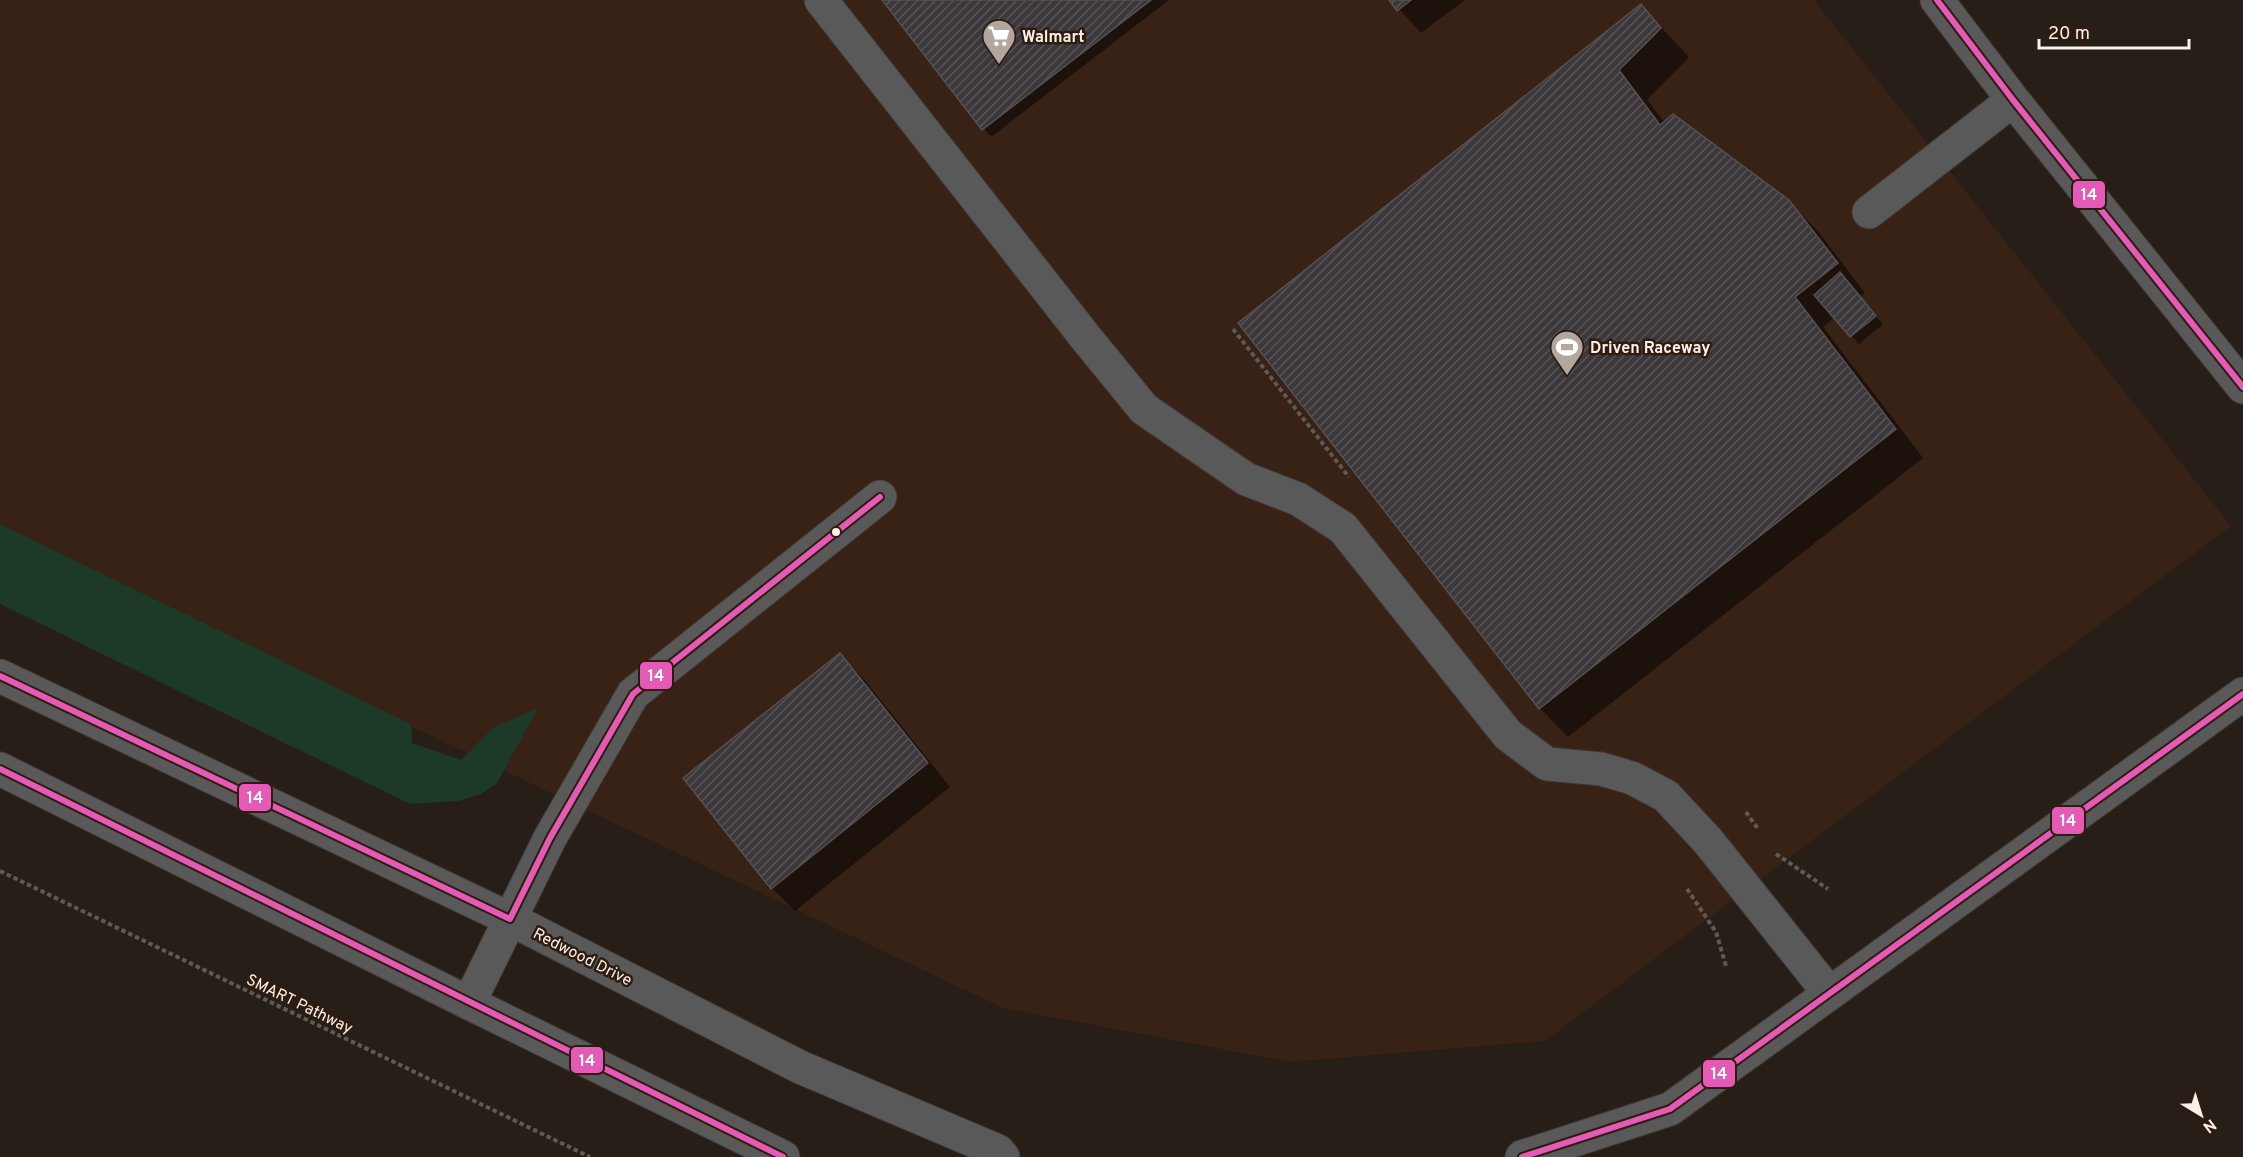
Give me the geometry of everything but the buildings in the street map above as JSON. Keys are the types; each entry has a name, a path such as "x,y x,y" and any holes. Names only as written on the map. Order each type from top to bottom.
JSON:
{"street":[{"path":"821,0 1144,409 1246,479 1298,499 1343,528 1508,735 1547,764 1601,769 1632,778 1666,796 1708,841 1829,993"},
{"path":"1937,0 2013,100 2243,387"},
{"path":"1869,212 2013,100"},
{"path":"469,1003 550,838 633,694 880,497"},
{"name":"Redwood Drive","path":"0,676 510,919 800,1067 999,1151 1003,1157"},
{"path":"1522,1157 1670,1109 2243,694"},
{"path":"0,769 783,1157"}],"path":[{"path":"1746,812 1763,837"},
{"path":"1775,853 1828,889"},
{"name":"SMART Pathway","path":"0,871 590,1157"},
{"path":"1685,886 1716,932 1726,966"}],"shaded area":[{"path":"0,0 1814,0 2231,526 1545,1041 1291,1062 1003,1008 0,531"}],"green space":[{"path":"0,524 411,724 412,743 461,760 494,727 538,708 497,783 481,794 458,801 410,804 0,604"}],"transit line":[{"name":"14","path":"1937,0 2013,100 2243,387"},
{"name":"14","path":"510,919 550,838 633,694 880,497"},
{"name":"14","path":"0,676 510,919"},
{"name":"14","path":"1522,1157 1670,1109 2243,694"},
{"name":"14","path":"0,769 783,1157"}],"place":[{"name":"Walmart","path":"999,65"},
{"name":"Driven Raceway","path":"1567,376"}]}
